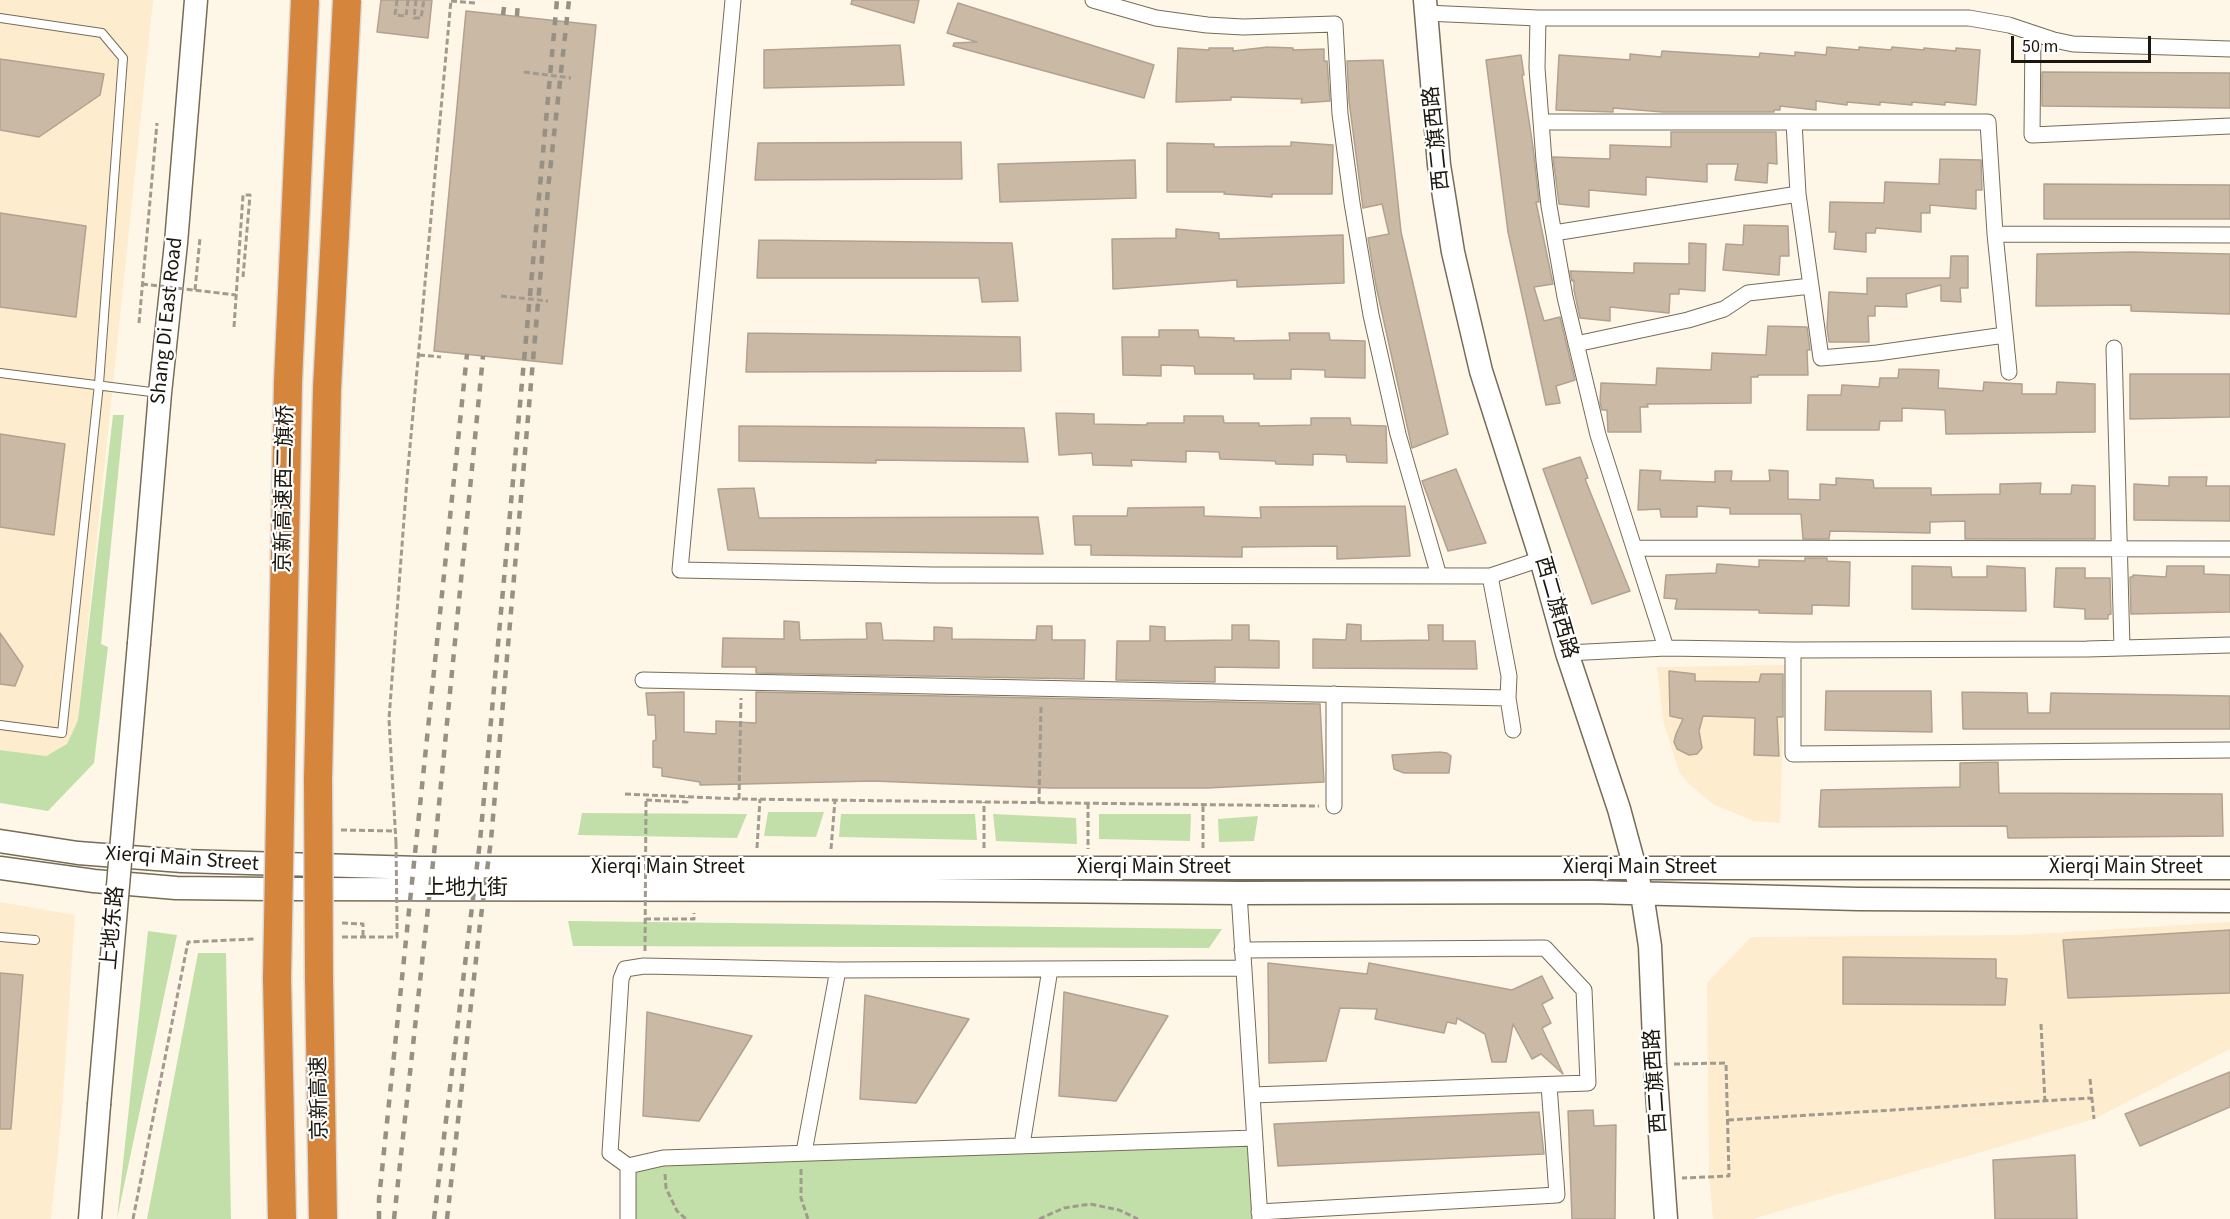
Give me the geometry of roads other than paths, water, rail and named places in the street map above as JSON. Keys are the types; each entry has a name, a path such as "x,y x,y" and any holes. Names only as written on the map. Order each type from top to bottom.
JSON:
{"highway":[{"name":"京新高速西二旗桥","path":"277,978 288,382 305,0"},
{"name":"京新高速西二旗桥","path":"319,978 318,779 327,400 347,0"},
{"path":"339,136 356,0"},
{"name":"京新高速","path":"277,978 282,1219"},
{"name":"京新高速","path":"319,978 323,1219"}],"main road":[{"name":"Shang Di East Road","path":"139,643 196,0"},
{"name":"西二旗西路","path":"1425,7 1439,165 1453,252 1481,371 1541,559 1567,653 1618,809 1642,894 1650,946 1654,1064 1666,1219"},
{"name":"上地东路","path":"90,1219 139,643"},
{"name":"Xierqi Main Street","path":"0,841 78,853 182,861 419,868 2230,868"},
{"name":"上地九街","path":"0,868 94,881 176,888 933,890"},
{"name":"Xierqi Main Street","path":"933,890 1642,894 1893,899 2230,901"}],"street":[{"path":"733,0 680,570 944,575 1490,576 1541,559"},
{"path":"1093,0 1156,18 1207,25 1243,27 1335,24 1340,114 1371,315 1398,434 1439,576"},
{"path":"1425,7 1538,18 1969,18 2009,25 2073,44 2230,49"},
{"path":"1538,18 1537,68 1549,206 1576,344 1598,435 1666,648"},
{"path":"2033,34 2032,135 2230,126"},
{"path":"1541,122 1988,122 1995,234 2009,372"},
{"path":"1794,122 1798,194 1821,358 2005,335"},
{"path":"1554,233 1798,194"},
{"path":"1995,234 2230,235"},
{"path":"1576,344 1688,320 1724,309 1748,293 1811,285"},
{"path":"2114,348 2121,648"},
{"path":"1635,548 2230,549"},
{"path":"1490,576 1509,675 1508,698 1513,730"},
{"path":"1567,653 1666,648 1793,650 2230,645"},
{"path":"1793,650 1793,754 2230,750"},
{"path":"643,680 1508,698"},
{"path":"1334,694 1334,806"},
{"path":"1239,893 1260,1216 1557,1195 1549,1085"},
{"path":"1242,950 1545,948 1584,990 1588,1083 1251,1095"},
{"path":"1244,968 838,970 644,966 626,969 621,979 610,1153 628,1166 663,1158 1254,1138"},
{"path":"1022,1145 1050,969"},
{"path":"804,1152 838,970"},
{"path":"628,1166 628,1219"}],"lane":[{"path":"0,18 102,33 123,58 99,384 62,733 0,725"},
{"path":"0,372 160,393"},
{"path":"0,937 35,940"}],"railway":[{"path":"503,15 505,0"},
{"path":"517,16 518,0"},
{"path":"434,1219 480,841 557,0"},
{"path":"447,1219 491,840 548,189 569,0"},
{"path":"379,1219 379,1199 467,354"},
{"path":"394,1219 436,835 483,356"}]}
